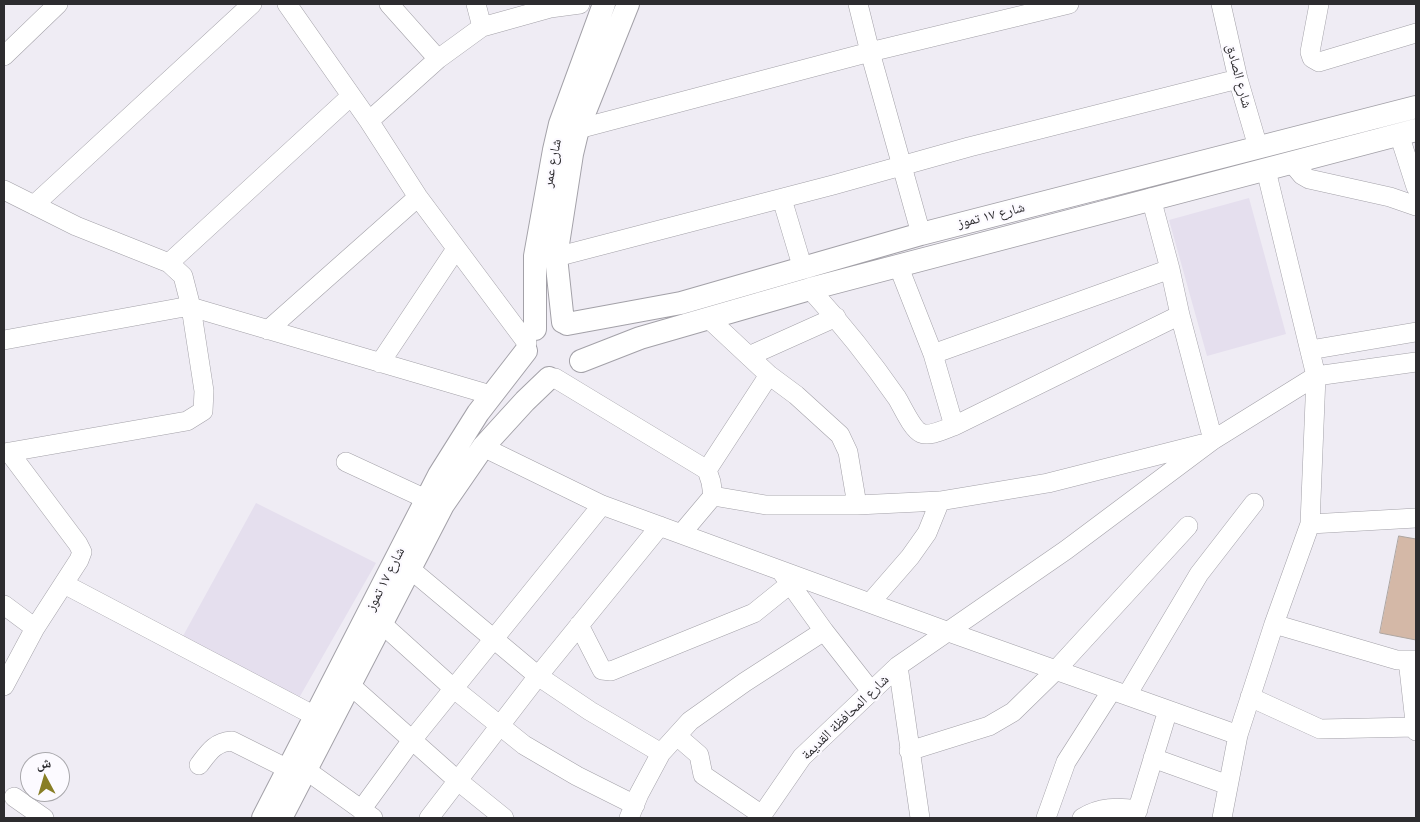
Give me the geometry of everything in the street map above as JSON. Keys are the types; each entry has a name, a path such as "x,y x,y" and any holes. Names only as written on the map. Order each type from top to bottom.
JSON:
{"main road":[{"name":"شارع عمر","path":"529,341 535,256 554,150 560,124 604,4"},
{"name":"شارع عمر","path":"565,323 556,256 572,154 578,129 628,4"},
{"name":"شارع ١٧ تموز","path":"581,361 640,338 708,318 921,234 1416,107"},
{"name":"شارع ١٧ تموز","path":"565,323 681,303 806,278 898,265 1408,132"},
{"path":"553,321 565,323 580,335 584,352 577,368 571,374 552,378 536,371 528,359 529,341 543,324 553,321"},
{"name":"شارع ١٧ تموز","path":"281,818 315,716 426,499 453,450 529,341"},
{"name":"شارع ١٧ تموز","path":"263,818 297,769 350,684 443,505 483,447 525,401 552,378"}],"street":[{"path":"4,56 58,4"},
{"path":"34,205 252,4"},
{"path":"287,4 369,121 418,197 456,249 529,341"},
{"path":"389,4 438,59"},
{"path":"476,4 482,27"},
{"path":"369,121 438,59 482,27 550,8 580,4"},
{"path":"858,4 921,234"},
{"path":"578,129 870,52 1069,4"},
{"name":"شارع الصادق","path":"1221,4 1238,79 1258,147"},
{"path":"1319,4 1310,52 1312,58 1319,62 1416,33"},
{"path":"556,256 782,199 969,147 1238,79"},
{"path":"169,263 351,96"},
{"path":"1408,132 1416,187"},
{"path":"1292,163 1302,175 1310,179 1390,197 1416,206"},
{"path":"1222,818 1238,735 1274,624 1310,524 1316,376 1266,170"},
{"path":"4,190 76,226 169,263 183,276 191,307 204,391 203,411 187,421 6,453 78,544 82,552 79,560 35,628 4,686"},
{"path":"268,330 418,197"},
{"path":"1151,198 1212,441"},
{"path":"782,199 806,278 862,349 898,399 916,430 922,434 954,426 1180,315"},
{"path":"380,363 456,249"},
{"path":"898,265 933,354 954,426"},
{"path":"933,354 1170,269"},
{"path":"4,340 191,307 491,395"},
{"path":"708,318 769,375 796,395 840,436 848,452 857,505"},
{"path":"750,356 836,318"},
{"path":"1310,350 1416,332"},
{"path":"713,496 766,505 857,505 940,501 1048,483 1212,441 1316,376 1416,362"},
{"path":"707,470 769,375"},
{"path":"552,378 707,470 713,496 681,534"},
{"name":"شارع المحافظة القديمة","path":"761,817 802,758 898,666 946,631 1066,550 1212,441"},
{"path":"483,447 602,505 681,534 785,577 870,603 1238,735"},
{"path":"346,462 426,499"},
{"path":"870,603 910,557 927,533 940,501"},
{"path":"1046,818 1066,762 1120,692 1199,574 1254,503"},
{"path":"199,765 214,746 223,741 232,741 297,769 367,814 412,740 602,505"},
{"path":"1310,524 1416,518"},
{"path":"429,818 538,676 660,526"},
{"path":"910,751 975,732 1013,712 1056,670 1188,526"},
{"path":"409,568 538,676 590,711 661,753"},
{"path":"580,625 602,670 611,671 754,613 785,577"},
{"path":"785,577 871,691"},
{"path":"64,584 315,716"},
{"path":"4,604 35,628"},
{"path":"381,623 453,688 524,745 577,776 632,812 661,753 690,721 745,682 824,631"},
{"path":"1274,624 1397,660 1412,660 1416,731"},
{"path":"898,666 920,818"},
{"path":"350,684 457,780 504,818"},
{"path":"1250,697 1320,729 1416,726"},
{"path":"1082,818 1097,810 1116,807 1136,814 1168,710"},
{"path":"677,736 698,755 703,775 761,817"},
{"path":"1153,758 1228,785"},
{"path":"14,797 44,818"}],"shaded area":[{"path":"1249,198 1286,334 1207,356 1169,220"},
{"path":"256,503 376,563 299,698 183,636"}],"building":[{"path":"1399,536 1416,539 1416,640 1380,633"}]}
